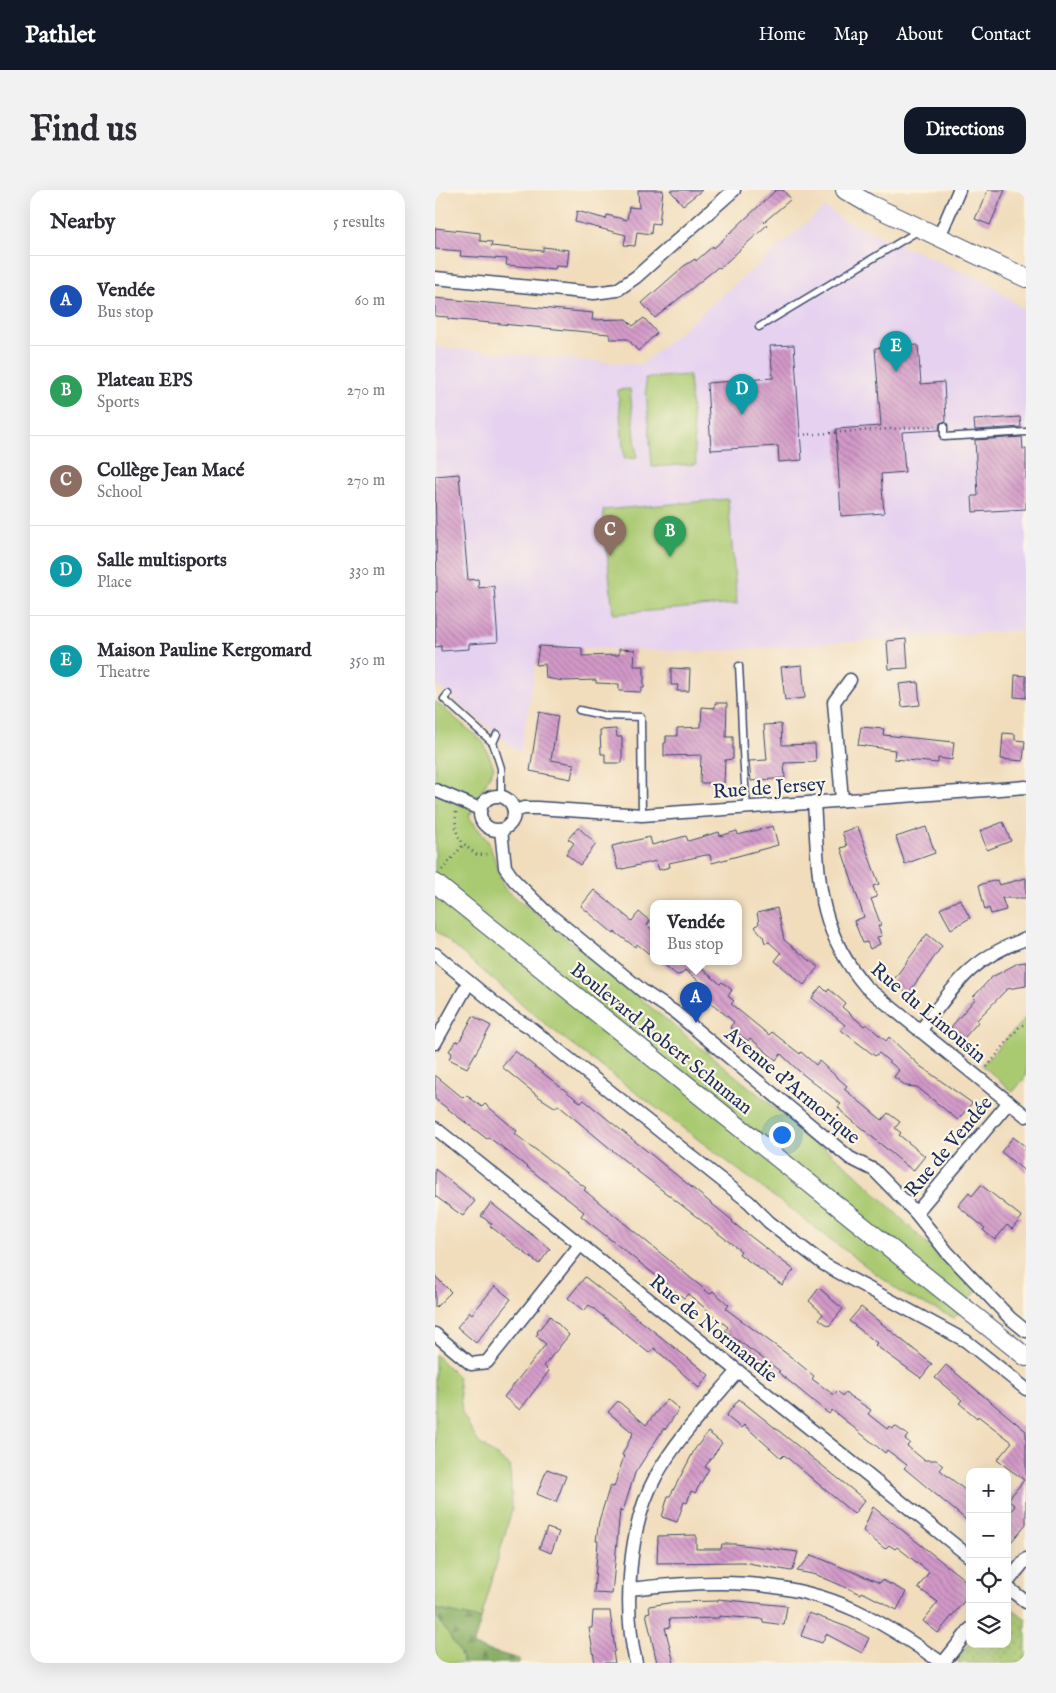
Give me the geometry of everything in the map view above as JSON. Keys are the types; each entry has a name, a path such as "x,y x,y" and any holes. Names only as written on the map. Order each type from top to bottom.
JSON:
{"main road":[{"path":"845,190 869,204 1026,278"},
{"path":"1009,270 1026,286"},
{"name":"Boulevard Robert Schuman","path":"439,877 1026,1357"}],"street":[{"path":"435,278 594,293 617,290 636,277 734,190"},
{"path":"939,237 959,190"},
{"path":"842,800 834,702 849,680"},
{"name":"Rue de Jersey","path":"515,811 524,808 537,808 642,815 1026,787"},
{"path":"435,790 481,809"},
{"path":"501,795 511,801 515,811 513,821 501,830 495,830 485,825 481,820 481,809 491,796 501,795"},
{"name":"Rue du Limousin","path":"814,802 822,901 829,928 840,952 866,987 1026,1116"},
{"name":"Avenue d'Armorique","path":"501,830 505,867 513,880 544,910 643,992 662,1002 732,1058 754,1079 850,1158 873,1170 916,1213 947,1252 1010,1318 1026,1331"},
{"path":"920,1031 973,967 988,955 1026,939"},
{"path":"435,954 509,1015 528,1026 749,1202 769,1222 825,1265 966,1341 1026,1389"},
{"path":"435,1043 469,982"},
{"name":"Rue de Vendée","path":"916,1213 1009,1102"},
{"name":"Rue de Normandie","path":"435,1128 966,1554"},
{"path":"435,1334 471,1364 487,1362 581,1245"},
{"path":"636,1663 631,1639 629,1607 633,1552 641,1515 655,1477 681,1439 738,1371"},
{"path":"1011,1578 1026,1559"},
{"path":"630,1588 724,1582 776,1586 816,1596 854,1610 886,1626 942,1663 966,1634"},
{"path":"1011,1590 1026,1602"}],"lane":[{"path":"759,327 922,229"},
{"path":"944,426 944,437 1026,432"},
{"path":"739,666 743,731 741,745 747,807"},
{"path":"448,694 444,699 493,743 501,768 501,795"},
{"path":"579,710 606,716 641,718 642,815"},
{"path":"493,743 497,734"}],"path":[{"path":"800,435 944,426"},
{"path":"456,810 455,824 458,838 477,855 491,854"},
{"path":"439,877 463,844"},
{"path":"978,1077 1020,1026 1026,1024"}],"shaded area":[{"path":"825,207 841,219 992,285 1026,312 1026,630 705,652 539,646 520,753 435,684 435,347 641,365"}],"green space":[{"path":"689,375 696,464 652,467 645,378"},
{"path":"630,389 637,458 624,459 618,390"},
{"path":"728,499 737,604 613,614 603,510"},
{"path":"435,701 483,742 494,767 469,817 489,843 504,888 855,1173 976,1292 954,1318 903,1294 549,1027 435,930"},
{"path":"1026,1017 1026,1076 1013,1092 982,1065"},
{"path":"435,1354 458,1377 462,1413 478,1442 510,1466 512,1509 481,1619 435,1609"},
{"path":"1011,1608 1026,1619 1026,1663 959,1663 957,1659 966,1648 1011,1648"},
{"path":"435,1609 481,1619 473,1646 519,1659 519,1663 464,1663 458,1649 439,1620"},
{"path":"435,1616 454,1640 464,1663 435,1663"}],"building":[{"path":"638,190 663,190 659,224 652,223 651,234 637,232 635,246 624,245 626,235 575,222 577,211 606,219 607,215 627,220 629,207 639,208"},
{"path":"670,190 702,190 683,205"},
{"path":"776,190 783,190 791,199 764,222 767,225 720,268 718,267 655,318 642,303 684,266 695,259 696,261 713,246 714,248"},
{"path":"988,190 1005,190 990,225 975,219"},
{"path":"435,228 480,233 480,241 492,242 491,246 543,251 543,247 569,250 567,267 556,266 555,269 506,265 507,259 460,256 461,251 435,249"},
{"path":"435,298 593,313 592,320 626,319 633,326 644,318 657,333 638,351 628,339 610,339 609,334 448,319 448,317 435,316"},
{"path":"794,345 802,460 779,462 778,446 711,450 707,383 773,378 770,346"},
{"path":"918,345 921,384 944,382 946,421 940,423 939,430 902,432 905,472 881,474 884,513 841,516 836,429 881,426 875,348"},
{"path":"1020,417 1021,427 975,430 974,420"},
{"path":"1022,437 1023,449 1026,449 1026,509 973,512 972,496 978,496 975,440"},
{"path":"459,474 468,580 478,579 479,588 494,586 498,642 469,644 469,649 441,651 441,646 435,647 435,592 437,592 435,476"},
{"path":"906,639 908,668 889,669 887,641"},
{"path":"539,646 582,648 582,656 619,655 619,649 635,650 634,666 644,666 644,688 641,688 641,692 619,691 619,684 596,683 596,680 563,681 546,678 545,664 536,665"},
{"path":"802,665 805,698 785,700 781,667"},
{"path":"671,668 690,669 689,691 677,691 678,685 671,685"},
{"path":"1015,675 1026,676 1026,698 1014,697"},
{"path":"918,682 920,705 902,707 899,684"},
{"path":"715,703 727,703 726,737 733,737 733,759 725,760 724,783 700,783 701,755 664,756 664,743 666,743 666,736 677,736 677,728 701,727 702,707 715,708"},
{"path":"539,712 558,716 551,760 574,764 571,779 530,771"},
{"path":"781,724 782,745 815,744 816,762 784,763 785,778 751,781 749,761 767,760 764,725"},
{"path":"861,727 884,729 883,735 954,742 952,760 938,758 938,763 894,759 895,750 858,745"},
{"path":"616,729 617,737 622,737 622,763 605,763 605,754 601,754 600,730"},
{"path":"1003,733 1015,734 1015,740 1025,741 1023,761 1001,759"},
{"path":"1003,822 1011,841 987,850 980,831"},
{"path":"773,826 778,845 712,863 710,855 706,855 669,863 670,867 659,870 656,861 618,870 612,846 650,837 652,845 686,836 688,841 719,832 720,836 737,831 738,835"},
{"path":"578,827 596,844 580,865 566,854 574,843 568,839"},
{"path":"858,827 879,884 873,886 877,897 871,899 881,925 878,926 882,936 877,937 880,944 870,949 867,942 863,943 854,921 864,917 841,848 847,846 842,832"},
{"path":"926,827 935,853 905,864 896,837"},
{"path":"1026,878 1026,898 1002,898 1006,910 991,914 989,908 985,910 979,885 997,880 999,885"},
{"path":"594,890 632,921 639,912 650,921 647,925 650,928 650,955 637,944 635,947 615,932 614,934 581,906"},
{"path":"960,899 970,918 951,929 940,909"},
{"path":"777,908 784,940 818,967 804,985 775,961 781,953 769,942 765,943 763,936 755,927 759,923 757,913"},
{"path":"927,934 942,946 908,994 892,982"},
{"path":"1026,962 1026,986 1007,989 977,1020 978,1022 964,1038 951,1027 975,999 973,997 992,977 1018,963"},
{"path":"665,965 700,965 720,984 722,982 732,990 728,996 734,1001 731,1004 769,1035 772,1032 816,1065 819,1061 847,1086 844,1089 882,1120 888,1113 900,1122 895,1128 901,1133 899,1135 925,1156 913,1171 842,1112 838,1107 841,1104 800,1072 781,1054 776,1060 750,1038 748,1041 730,1027 734,1022 704,997 706,995 700,990 704,985 685,970 682,974 677,975"},
{"path":"821,986 827,992 829,989 845,1003 842,1007 864,1026 866,1024 886,1041 889,1037 920,1066 972,1103 958,1120 917,1087 906,1086 894,1077 899,1070 879,1053 875,1056 841,1030 845,1025 812,998"},
{"path":"473,1016 491,1026 467,1068 449,1059 452,1053 449,1051 456,1041 459,1042"},
{"path":"515,1051 581,1103 584,1100 732,1222 794,1270 782,1285 739,1254 741,1251 636,1170 558,1105 556,1108 539,1097 502,1067"},
{"path":"435,1075 463,1098 466,1095 482,1107 485,1104 517,1131 515,1134 586,1188 584,1190 710,1294 713,1291 729,1305 726,1309 791,1357 814,1376 812,1379 834,1395 837,1391 843,1396 845,1393 871,1410 868,1414 887,1429 889,1426 893,1429 895,1426 908,1435 905,1439 910,1443 907,1446 924,1460 936,1460 943,1466 940,1470 966,1491 966,1520 904,1468 907,1465 887,1450 885,1453 832,1410 829,1414 778,1372 780,1371 725,1331 728,1327 688,1294 684,1298 581,1216 584,1212 503,1148 488,1137 487,1139 435,1099"},
{"path":"1013,1137 1026,1147 1026,1172 1001,1152"},
{"path":"435,1169 475,1201 463,1216 435,1196"},
{"path":"981,1185 1022,1217 1012,1229 1007,1225 995,1240 983,1230 985,1228 958,1206 969,1193 972,1196"},
{"path":"491,1203 550,1249 539,1264 490,1226 492,1224 481,1216"},
{"path":"435,1276 451,1292 435,1308"},
{"path":"585,1277 709,1375 699,1388 654,1348 649,1353 589,1305 584,1311 568,1298"},
{"path":"495,1286 511,1299 476,1343 457,1327 470,1312 472,1314"},
{"path":"819,1288 843,1309 829,1326 819,1319 823,1314 809,1301"},
{"path":"861,1307 932,1364 921,1378 875,1345 877,1343 849,1321"},
{"path":"550,1316 569,1335 544,1366 549,1371 520,1410 504,1397 546,1344 536,1336"},
{"path":"946,1365 1026,1431 1026,1524 1011,1542 1011,1511 1015,1506 1011,1503 1011,1496 1024,1480 1011,1470 1011,1468 1008,1468 997,1460 1012,1442 978,1416 977,1418 959,1403 962,1400 935,1378"},
{"path":"667,1399 679,1409 665,1430 664,1428 635,1473 623,1511 620,1510 612,1594 594,1593 598,1541 596,1541 599,1521 610,1486 614,1487 624,1456 622,1455 633,1433 608,1412 618,1401 646,1425"},
{"path":"739,1399 865,1500 854,1514 784,1455 781,1458 744,1425 741,1428 726,1416"},
{"path":"708,1432 722,1443 705,1467 709,1469 695,1493 691,1491 687,1503 684,1502 677,1522 662,1517 668,1496 670,1496 695,1449"},
{"path":"547,1469 566,1476 556,1502 537,1494"},
{"path":"873,1507 966,1581 966,1599 938,1633 923,1621 938,1602 918,1588 929,1572 897,1547 895,1549 889,1545 885,1549 863,1531"},
{"path":"547,1528 559,1532 551,1553 539,1548"},
{"path":"696,1535 696,1549 721,1549 722,1544 736,1544 798,1552 793,1570 791,1571 743,1562 657,1563 658,1536"},
{"path":"812,1555 880,1583 882,1580 906,1592 897,1610 862,1592 861,1594 817,1575 797,1571"},
{"path":"718,1599 787,1606 784,1625 763,1622 763,1619 719,1616 719,1618 669,1619 670,1627 665,1628 674,1663 657,1663 646,1613 650,1612 649,1606 675,1602 718,1601"},
{"path":"593,1611 610,1611 615,1663 595,1663 589,1628 592,1628"},
{"path":"809,1613 847,1627 869,1638 862,1653 826,1634 822,1643 801,1636"}],"place":[{"name":"Maison Pauline Kergomard","path":"896,372"},
{"name":"Salle multisports","path":"742,415"},
{"name":"Collège Jean Macé","path":"610,556"},
{"name":"Plateau EPS","path":"670,557"},
{"name":"Vendée","path":"696,1023"}]}
